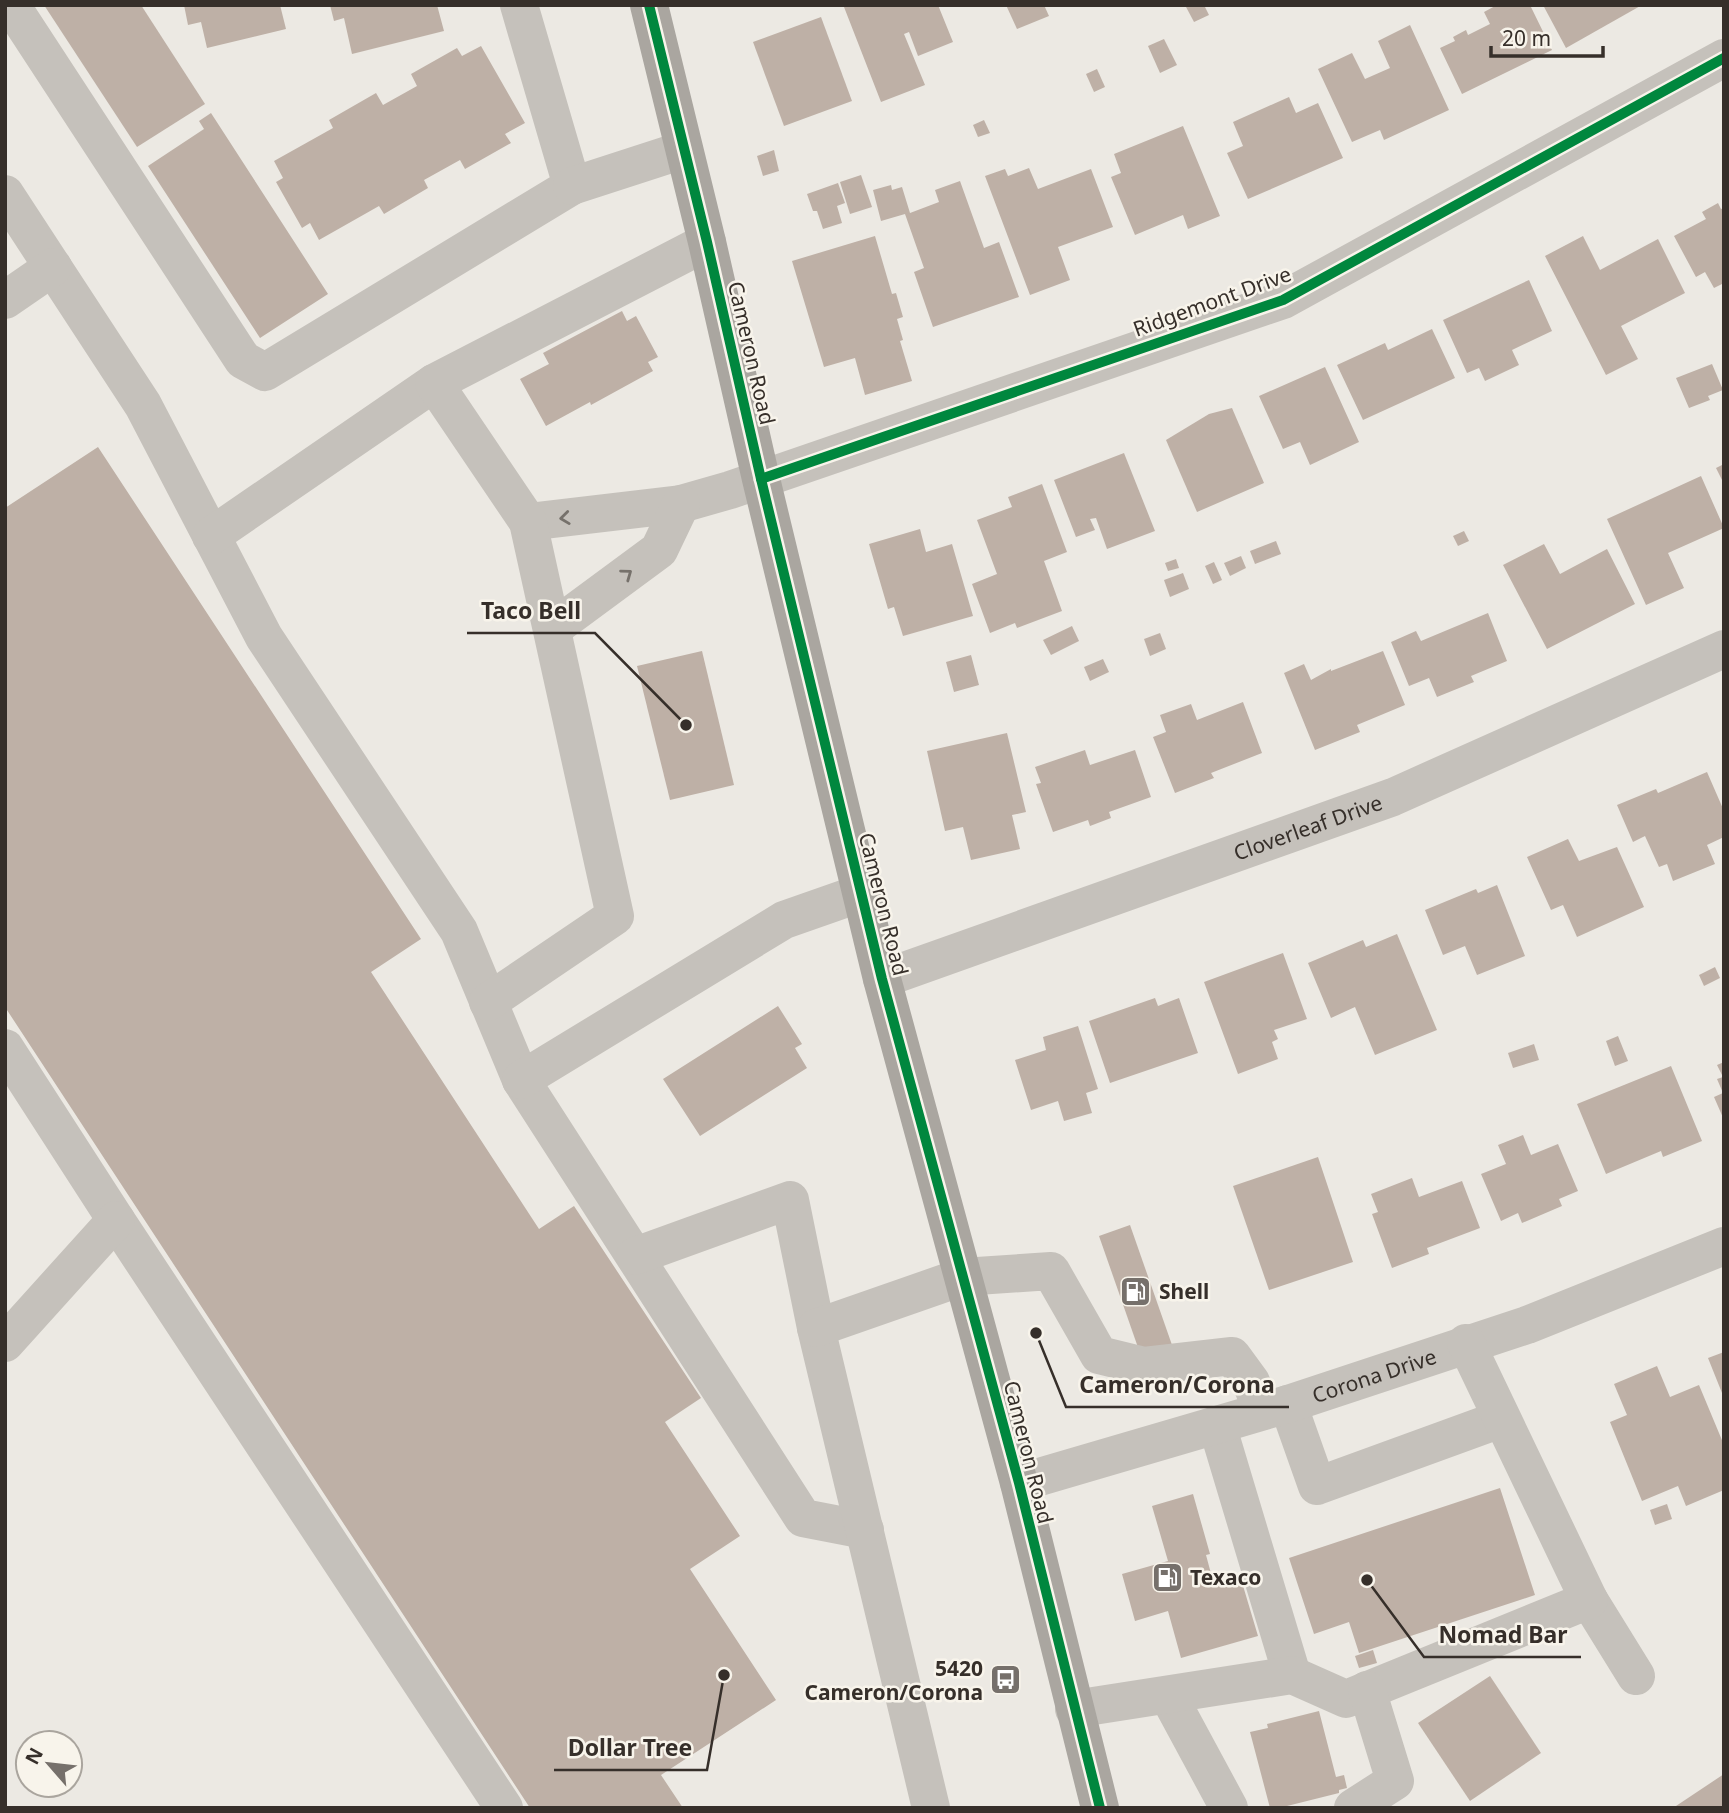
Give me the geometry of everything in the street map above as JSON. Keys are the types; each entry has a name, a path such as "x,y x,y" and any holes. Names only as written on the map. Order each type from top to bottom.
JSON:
{"main road":[{"name":"Cameron Road","path":"649,5 882,979 1019,1483 1100,1808"}],"street":[{"path":"11,5 243,360 265,372 572,186 683,150"},
{"path":"519,5 572,186"},
{"name":"Ridgemont Drive","path":"528,522 681,504 1283,300 1724,58"},
{"path":"5,194 143,405 264,637 459,931 521,1080 803,1517 865,1530"},
{"path":"211,536 434,383 707,242"},
{"path":"5,300 53,267"},
{"path":"434,383 528,522 615,916 488,1002"},
{"path":"552,629 659,550 681,504"},
{"name":"Cloverleaf Drive","path":"882,979 1392,797 1724,649"},
{"path":"521,1080 784,920 861,893"},
{"path":"5,1048 504,1808"},
{"path":"635,1256 790,1200 816,1328 931,1808"},
{"path":"5,1343 116,1220"},
{"name":"Corona Drive","path":"1019,1483 1275,1408 1527,1325 1724,1246"},
{"path":"816,1328 962,1277 1051,1271 1100,1355 1144,1367 1232,1356 1275,1408 1317,1486 1501,1419"},
{"path":"1466,1343 1589,1600 1636,1676"},
{"path":"1217,1425 1292,1675"},
{"path":"1074,1709 1292,1675 1346,1699 1589,1600"},
{"path":"1353,1808 1395,1781 1367,1690"},
{"path":"1168,1695 1229,1808"}],"building":[{"path":"44,5 141,5 205,104 137,147"},
{"path":"184,5 280,5 286,29 207,48 201,22 188,25"},
{"path":"330,5 437,5 444,31 352,54 344,18 334,21"},
{"path":"938,5 953,42 918,56 909,32 904,34 925,85 881,102 844,7"},
{"path":"1006,5 1044,5 1049,16 1017,29"},
{"path":"1185,5 1204,5 1209,15 1194,22"},
{"path":"1497,5 1530,5 1552,50 1462,94 1440,48 1455,41 1453,37 1466,30 1468,35 1490,24 1484,12"},
{"path":"1543,5 1642,5 1566,48"},
{"path":"821,17 852,101 784,126 753,42"},
{"path":"1410,25 1449,110 1384,140 1380,130 1352,142 1318,69 1352,53 1365,79 1390,68 1378,41"},
{"path":"1164,39 1177,65 1160,73 1148,46"},
{"path":"481,46 525,123 505,134 511,143 465,169 460,160 424,180 428,188 384,214 379,206 319,240 310,223 302,228 276,182 283,178 274,161 333,128 329,120 376,93 383,105 417,86 411,74 457,48 462,56"},
{"path":"1097,69 1105,87 1094,92 1086,74"},
{"path":"1289,97 1296,113 1318,103 1343,158 1248,199 1227,153 1243,146 1233,122"},
{"path":"211,113 328,294 260,338 148,166 204,129 199,121"},
{"path":"984,120 990,133 978,137 973,125"},
{"path":"1183,126 1220,216 1188,229 1183,215 1135,235 1111,177 1121,173 1114,154"},
{"path":"774,150 779,171 763,176 757,156"},
{"path":"1029,168 1038,189 1091,169 1113,227 1058,247 1070,280 1030,295 985,176 1005,169 1008,176"},
{"path":"861,175 872,207 850,214 840,182"},
{"path":"960,181 984,248 999,242 1019,297 933,327 914,272 924,268 905,214 881,221 873,190 891,185 892,190 902,187 910,213 939,202 935,190"},
{"path":"838,183 845,203 837,206 842,223 823,229 807,194"},
{"path":"1718,203 1721,209 1724,208 1724,283 1714,288 1705,272 1696,277 1674,236 1706,219 1702,212"},
{"path":"875,236 892,294 896,293 903,317 897,319 903,340 900,341 912,381 865,395 855,358 824,367 792,261"},
{"path":"1583,236 1600,270 1658,239 1685,293 1621,326 1638,359 1606,375 1545,256"},
{"path":"1529,280 1552,331 1512,350 1519,365 1485,381 1479,368 1467,373 1443,320"},
{"path":"622,311 627,321 636,316 658,357 648,362 653,371 546,426 520,379 549,364 543,353"},
{"path":"1432,329 1455,378 1363,420 1337,365 1385,343 1388,350"},
{"path":"1712,364 1723,390 1708,396 1710,400 1689,408 1676,378"},
{"path":"1325,367 1359,442 1310,465 1300,442 1283,449 1259,396"},
{"path":"1232,408 1264,483 1197,512 1166,440 1209,414"},
{"path":"98,447 421,939 371,972 539,1229 574,1206 701,1398 665,1422 740,1536 690,1569 776,1700 661,1775 683,1808 530,1808 5,1007 5,508"},
{"path":"1124,453 1155,531 1107,549 1096,518 1090,519 1095,530 1076,537 1054,480"},
{"path":"1724,464 1724,484 1716,468"},
{"path":"1701,476 1724,528 1668,553 1684,588 1646,605 1607,519"},
{"path":"1042,484 1067,552 1044,561 1062,611 1017,628 1015,623 990,633 972,584 997,574 977,520 1012,507 1008,497"},
{"path":"920,529 926,552 952,544 973,616 903,636 894,607 888,609 869,544"},
{"path":"1464,531 1469,541 1458,546 1453,536"},
{"path":"1276,541 1281,554 1255,564 1250,551"},
{"path":"1544,544 1560,574 1607,549 1635,604 1547,649 1503,565"},
{"path":"1241,556 1246,568 1230,576 1224,563"},
{"path":"1176,559 1179,568 1168,571 1165,563"},
{"path":"1214,562 1222,580 1213,584 1205,566"},
{"path":"1183,573 1189,589 1170,597 1164,580"},
{"path":"1488,613 1507,661 1471,676 1474,682 1437,697 1429,678 1409,686 1391,642 1416,631 1421,641"},
{"path":"1072,626 1079,641 1051,655 1043,640"},
{"path":"1160,633 1166,649 1150,656 1144,639"},
{"path":"702,651 734,785 670,800 637,666"},
{"path":"1383,651 1405,705 1357,725 1360,732 1315,750 1284,673 1304,664 1311,680 1331,669"},
{"path":"971,655 979,685 954,692 946,662"},
{"path":"1103,659 1109,672 1090,681 1084,667"},
{"path":"1243,702 1262,753 1211,773 1214,778 1175,793 1153,737 1166,732 1160,715 1191,704 1197,720"},
{"path":"1007,733 1026,812 1012,815 1020,849 971,860 963,827 945,831 927,751"},
{"path":"1085,750 1090,765 1135,750 1151,797 1109,812 1111,818 1090,826 1088,820 1053,832 1036,784 1041,783 1035,767"},
{"path":"1707,772 1724,811 1724,837 1707,845 1715,864 1673,881 1667,864 1659,867 1645,836 1633,842 1617,805 1656,789 1658,793"},
{"path":"1568,839 1579,861 1617,847 1644,907 1577,937 1563,905 1551,910 1527,857"},
{"path":"1497,885 1525,956 1477,975 1465,946 1443,955 1425,910 1476,889 1478,893"},
{"path":"1397,934 1437,1030 1375,1055 1355,1007 1331,1018 1308,963 1363,940 1366,947"},
{"path":"1283,953 1307,1019 1274,1030 1278,1039 1272,1042 1278,1059 1238,1074 1204,982"},
{"path":"1715,967 1720,978 1704,986 1699,975"},
{"path":"1155,998 1158,1006 1179,998 1198,1053 1110,1083 1089,1021"},
{"path":"778,1006 802,1044 795,1048 807,1068 700,1136 663,1079"},
{"path":"1078,1026 1098,1089 1086,1093 1092,1113 1064,1121 1058,1101 1031,1110 1015,1060 1046,1050 1043,1037"},
{"path":"1618,1036 1628,1061 1615,1066 1606,1041"},
{"path":"1534,1044 1539,1060 1513,1068 1508,1053"},
{"path":"1724,1062 1724,1120 1714,1097 1723,1093 1717,1079 1723,1077 1717,1065"},
{"path":"1671,1066 1702,1141 1663,1157 1661,1151 1606,1174 1577,1104"},
{"path":"1523,1135 1531,1155 1558,1144 1578,1191 1559,1199 1562,1206 1522,1223 1518,1213 1501,1221 1481,1174 1506,1164 1498,1145"},
{"path":"1318,1157 1353,1262 1269,1290 1233,1186"},
{"path":"1412,1178 1419,1197 1462,1181 1480,1228 1427,1248 1429,1254 1392,1268 1372,1214 1378,1212 1371,1194"},
{"name":"Shell","path":"1130,1225 1172,1345 1141,1356 1099,1236"},
{"path":"1724,1352 1724,1398 1708,1358"},
{"path":"1657,1366 1670,1397 1699,1385 1724,1445 1724,1490 1686,1506 1678,1486 1642,1501 1610,1422 1627,1415 1614,1384"},
{"path":"1500,1488 1535,1595 1359,1653 1349,1622 1314,1634 1289,1558"},
{"name":"Texaco","path":"1193,1494 1210,1554 1206,1555 1213,1581 1217,1580 1219,1585 1241,1579 1258,1636 1181,1658 1168,1611 1135,1621 1122,1574 1168,1561 1152,1506"},
{"path":"1667,1504 1672,1519 1655,1525 1650,1510"},
{"path":"1373,1650 1377,1663 1359,1668 1355,1656"},
{"path":"1490,1676 1541,1753 1470,1801 1418,1723"},
{"path":"1319,1711 1336,1777 1344,1775 1347,1788 1339,1790 1339,1793 1270,1808 1250,1732 1268,1728 1267,1724"},
{"path":"1724,1774 1724,1808 1673,1808"}],"cycle path":[{"path":"649,5 882,979 1019,1483 1100,1808"},
{"path":"761,479 1283,300 1724,58"}],"place":[{"name":"Taco Bell","path":"686,725"},
{"name":"Shell","path":"1136,1291"},
{"name":"Cameron/Corona","path":"1036,1333"},
{"name":"Texaco","path":"1167,1577"},
{"name":"Nomad Bar","path":"1367,1580"},
{"name":"Dollar Tree","path":"724,1675"},
{"name":"5420 Cameron/Corona","path":"1006,1680"}]}
